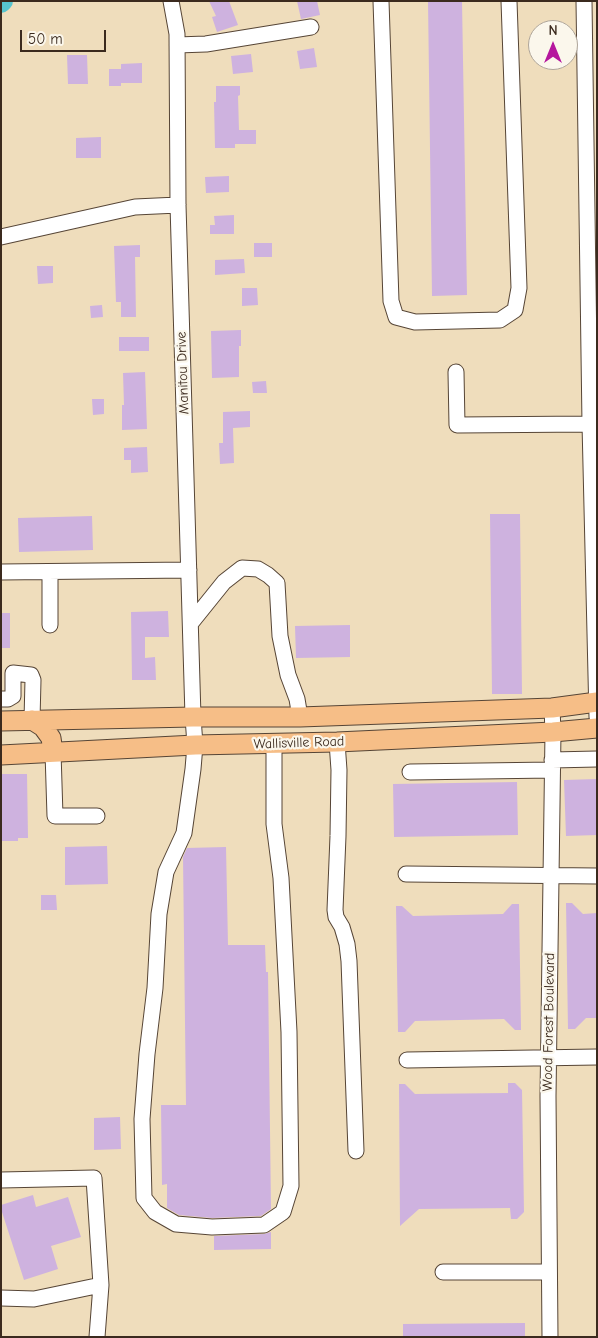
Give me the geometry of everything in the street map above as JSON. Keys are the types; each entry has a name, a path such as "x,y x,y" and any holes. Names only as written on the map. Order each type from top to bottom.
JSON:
{"main road":[{"name":"Wallisville Road","path":"1,721 300,717 596,707"},
{"path":"300,717 302,744"},
{"path":"32,720 43,727 51,738 53,752"},
{"name":"Wallisville Road","path":"1,755 195,745 302,744 553,732 597,728"}],"street":[{"name":"Manitou Drive","path":"171,1 176,34 178,205 195,745 184,833 166,872 159,914 155,988 142,1118 144,1198 155,1212 176,1224 212,1227 264,1225 283,1212 292,1186 289,1032 281,878 274,824 274,744"},
{"path":"381,1 391,301 396,317 415,322 500,320 515,310 519,288 509,1"},
{"path":"584,1 596,707"},
{"path":"176,45 206,44 311,27"},
{"path":"1,237 136,207 178,205"},
{"path":"456,372 457,425 590,424"},
{"path":"191,623 224,582 242,568 258,569 268,575 276,583 280,636 288,675 297,699 300,717"},
{"path":"1,572 190,570"},
{"path":"50,572 50,625"},
{"path":"1,700 13,696 7,674 31,675 32,720"},
{"name":"Wood Forest Boulevard","path":"550,1337 548,1058 552,708"},
{"path":"337,742 339,770 335,910 347,944 349,961 356,1151"},
{"path":"53,752 55,816 97,816"},
{"path":"410,772 552,765 597,759"},
{"path":"406,874 597,876"},
{"path":"407,1060 597,1057"},
{"path":"1,1180 94,1178 101,1285 97,1337"},
{"path":"443,1272 549,1272"},
{"path":"1,1298 34,1299 101,1285"}],"building":[{"path":"209,1 229,1 238,25 217,32 212,17 216,16"},
{"path":"297,1 317,1 320,15 301,19"},
{"path":"428,1 462,1 467,295 432,296"},
{"path":"314,48 317,67 300,69 297,51"},
{"path":"251,54 253,72 233,74 231,56"},
{"path":"67,55 87,55 88,84 68,84"},
{"path":"142,63 142,83 121,83 121,86 109,86 109,69 121,69 121,64"},
{"path":"216,86 240,86 240,95 238,96 239,130 256,130 256,144 235,144 235,148 215,148 214,102 216,102"},
{"path":"101,137 101,158 76,158 76,138"},
{"path":"229,176 229,192 206,193 205,177"},
{"path":"234,215 234,234 210,234 210,225 215,225 214,216"},
{"path":"254,243 272,243 272,257 254,257"},
{"path":"140,245 140,257 135,257 136,317 121,317 121,302 116,302 114,246"},
{"path":"244,259 245,273 215,275 215,260"},
{"path":"37,266 53,266 53,283 38,284"},
{"path":"242,288 257,288 258,305 242,306"},
{"path":"102,305 103,317 91,318 90,306"},
{"path":"241,330 239,377 212,378 211,331"},
{"path":"119,337 149,337 149,351 119,351"},
{"path":"145,372 147,429 122,430 122,405 124,405 123,373"},
{"path":"266,381 267,393 253,393 252,382"},
{"path":"92,399 104,399 104,414 93,415"},
{"path":"250,411 250,427 233,428 234,463 220,464 219,443 223,443 223,412"},
{"path":"147,447 148,472 131,473 131,460 124,460 124,448"},
{"path":"490,514 520,514 522,694 492,694"},
{"path":"92,516 93,550 19,552 18,518"},
{"path":"168,611 169,637 145,637 145,658 155,657 156,680 132,680 131,612"},
{"path":"1,613 10,613 10,648 1,648"},
{"path":"350,625 350,657 296,658 295,626"},
{"path":"1,774 27,774 28,838 18,838 18,841 1,841"},
{"path":"597,779 597,835 566,836 564,780"},
{"path":"517,782 518,835 394,837 393,784"},
{"path":"107,846 108,884 65,885 65,847"},
{"path":"226,847 228,945 265,945 266,972 268,972 271,1209 261,1216 212,1218 179,1215 167,1208 167,1184 162,1185 161,1105 186,1105 183,857 187,848"},
{"path":"41,895 56,895 57,910 41,910"},
{"path":"566,903 572,903 583,914 597,913 597,1018 586,1018 575,1029 568,1029"},
{"path":"512,904 519,904 521,1030 515,1030 504,1019 415,1021 405,1032 398,1032 396,906 402,906 413,916 503,914"},
{"path":"508,1083 515,1083 522,1090 524,1212 517,1219 511,1219 510,1208 419,1209 400,1226 399,1084 405,1084 415,1094 508,1093"},
{"path":"120,1117 121,1149 94,1150 94,1118"},
{"path":"33,1195 36,1207 68,1197 81,1237 51,1246 58,1269 24,1280 1,1205"},
{"path":"271,1232 271,1249 214,1250 214,1236 264,1234"},
{"path":"525,1323 525,1337 403,1337 403,1324"}]}
